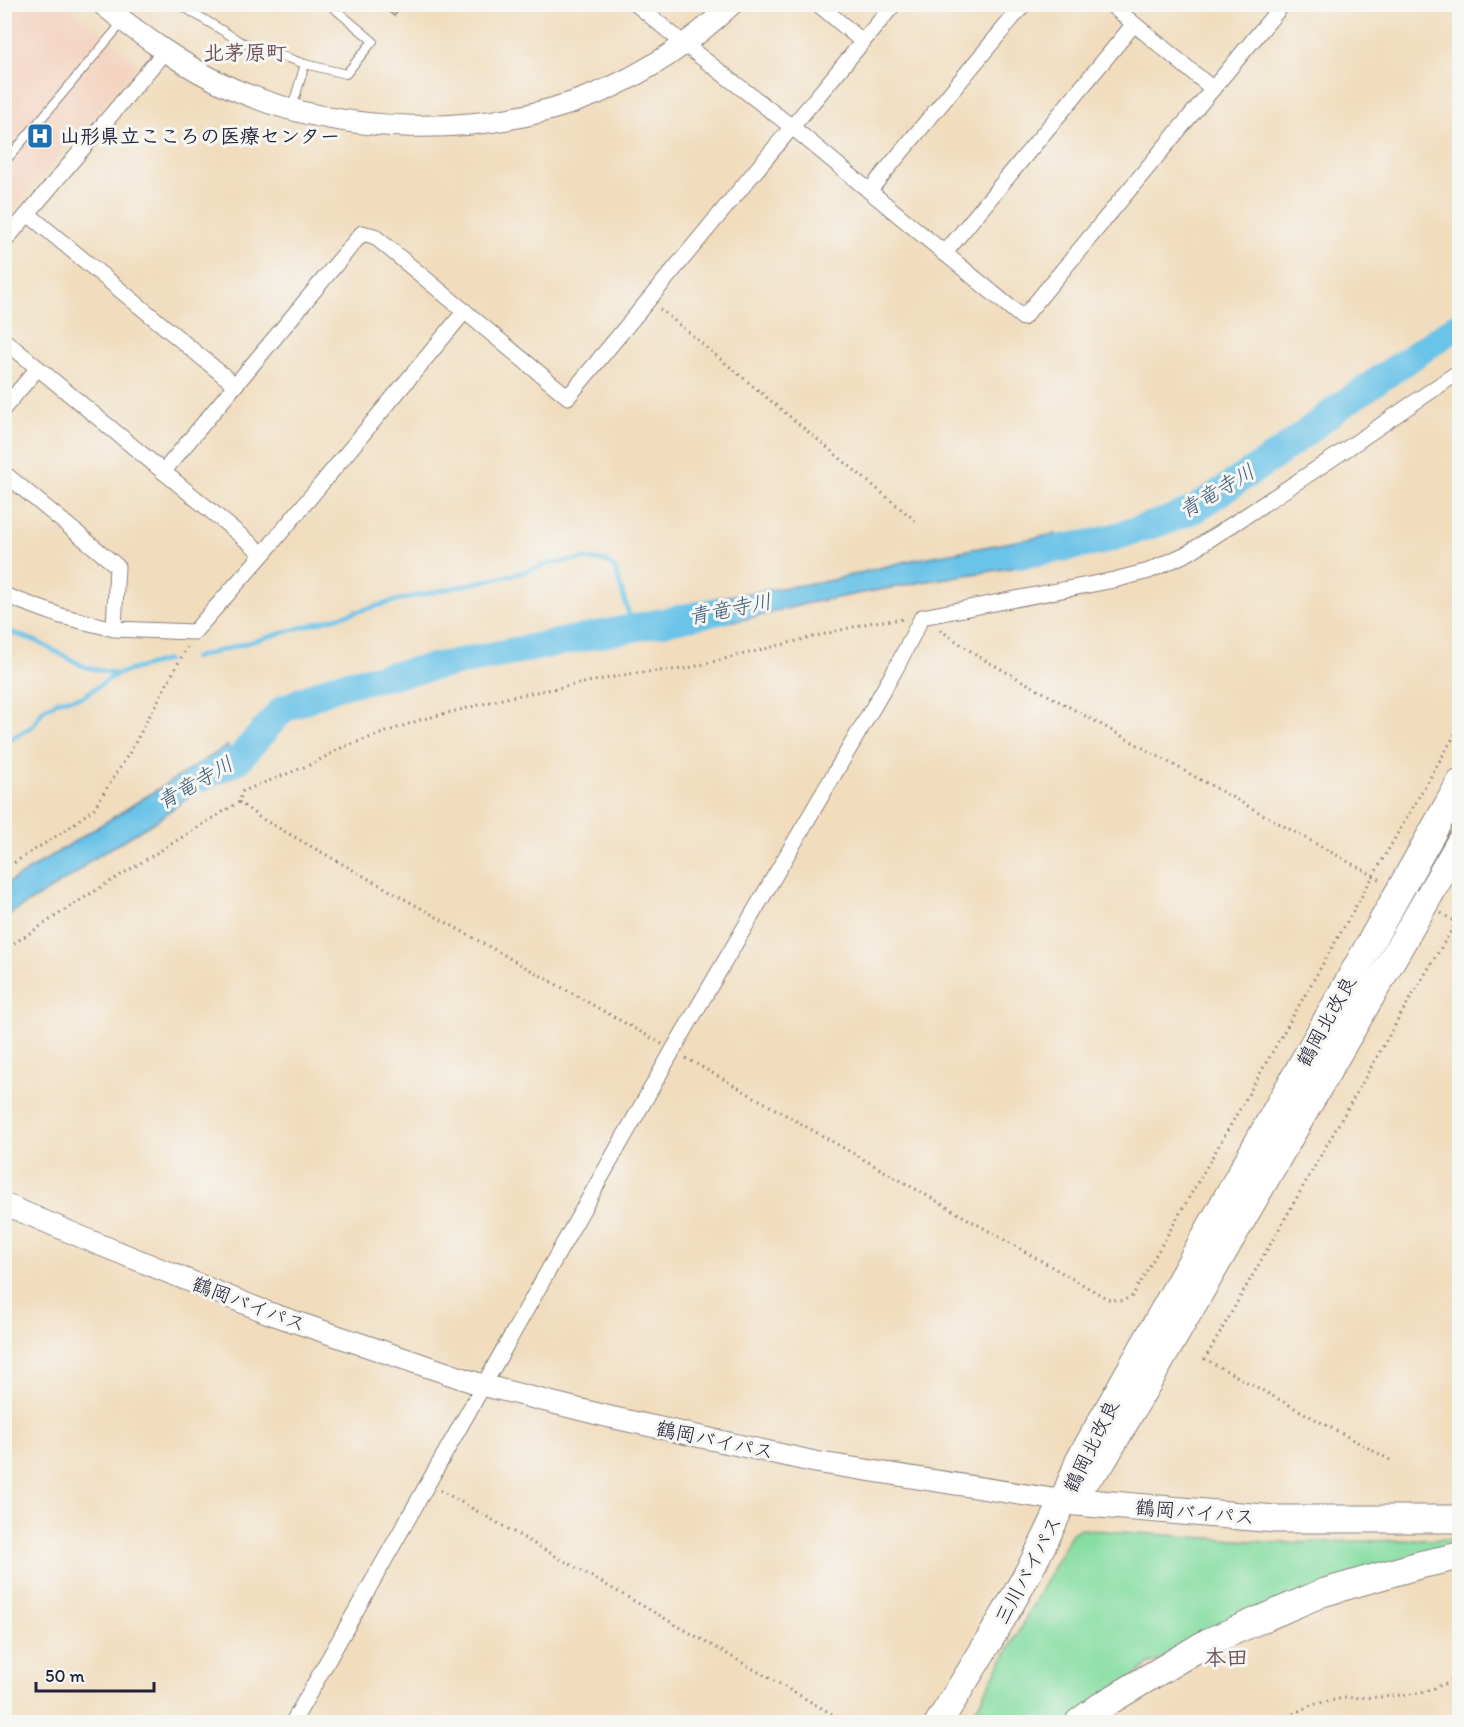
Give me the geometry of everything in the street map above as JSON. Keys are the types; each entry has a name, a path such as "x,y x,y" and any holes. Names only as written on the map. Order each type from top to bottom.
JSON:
{"highway":[{"name":"鶴岡北改良","path":"1065,1501 1079,1461 1460,783"},
{"name":"鶴岡北改良","path":"1065,1501 1102,1462 1460,842"},
{"name":"鶴岡バイパス","path":"1065,1501 1275,1519 1460,1520"},
{"name":"三川バイパス","path":"939,1722 991,1639 1065,1501"},
{"path":"1079,1722 1101,1706 1208,1642 1322,1593 1419,1565 1460,1556"},
{"name":"三川バイパス","path":"958,1722 991,1639"}],"main road":[{"path":"102,4 123,22 165,51 230,88 292,109 327,118 370,124 464,124 555,107 596,93 642,70 684,45 732,4"},
{"name":"鶴岡バイパス","path":"4,1204 269,1313 482,1385 610,1417 815,1462 1065,1501"}],"street":[{"path":"636,4 684,45 792,127 1023,318 1283,4"},
{"path":"818,4 863,42"},
{"path":"163,472 362,233 374,236 568,397 894,4"},
{"path":"869,192 1024,4"},
{"path":"1110,4 1213,89"},
{"path":"944,254 1134,24"},
{"path":"4,242 165,51"},
{"path":"28,214 236,385"},
{"path":"4,595 61,616 114,629 194,632 263,554 465,311"},
{"path":"4,340 263,554"},
{"path":"4,408 38,368"},
{"path":"293,1722 673,1050 895,670 922,617 1114,580 1149,571 1188,553 1460,371"},
{"path":"4,473 117,566 114,629"}],"lane":[{"path":"179,4 241,42 305,64 346,74 373,41 329,4"},
{"path":"4,163 123,22"},
{"path":"292,109 305,64"}],"path":[{"path":"649,300 917,522"},
{"path":"4,950 238,802 243,791 312,764 343,747 420,720 510,697 635,673 684,669 873,622 922,617 981,658 1400,890"},
{"path":"4,869 66,830 94,808 130,752 194,632"},
{"path":"238,802 1108,1299 1122,1301 1132,1296 1460,726"},
{"path":"1390,1460 1205,1359 1403,1011 1460,916"},
{"path":"428,1483 846,1722"},
{"path":"1277,1722 1311,1705 1343,1698 1421,1693 1460,1678"}],"shaded area":[{"name":"山形県立こころの医療センター","path":"5,5 66,5 135,59 136,67 5,219"}],"green space":[{"path":"1079,1529 1280,1543 1459,1539 1459,1549 1148,1665 1079,1722 969,1722 1072,1533"}],"water":[{"path":"1056,534 1059,558 1030,565 808,603 747,619 689,628 683,606 716,598 828,581 907,561"},
{"path":"227,746 242,765 190,796 156,821 88,862 77,873 5,917 5,885"}],"building":[{"path":"380,4 403,4 394,16"}],"waterway":[{"name":"青竜寺川","path":"1020,555 1098,542 1195,509 1279,453 1339,407 1460,324"},
{"path":"194,658 398,600 516,574 552,563 583,559 606,561 615,569 633,627"},
{"name":"青竜寺川","path":"203,777 238,760 283,709 337,686 724,610"},
{"path":"4,630 36,641 85,667 117,674"},
{"path":"4,743 33,726 43,710 60,700 82,697 117,674 167,660"}],"place":[{"name":"山形県立こころの医療センター","path":"40,136"}],"district":[{"name":"北茅原町","path":"245,53"},
{"name":"本田","path":"1226,1657"}]}
